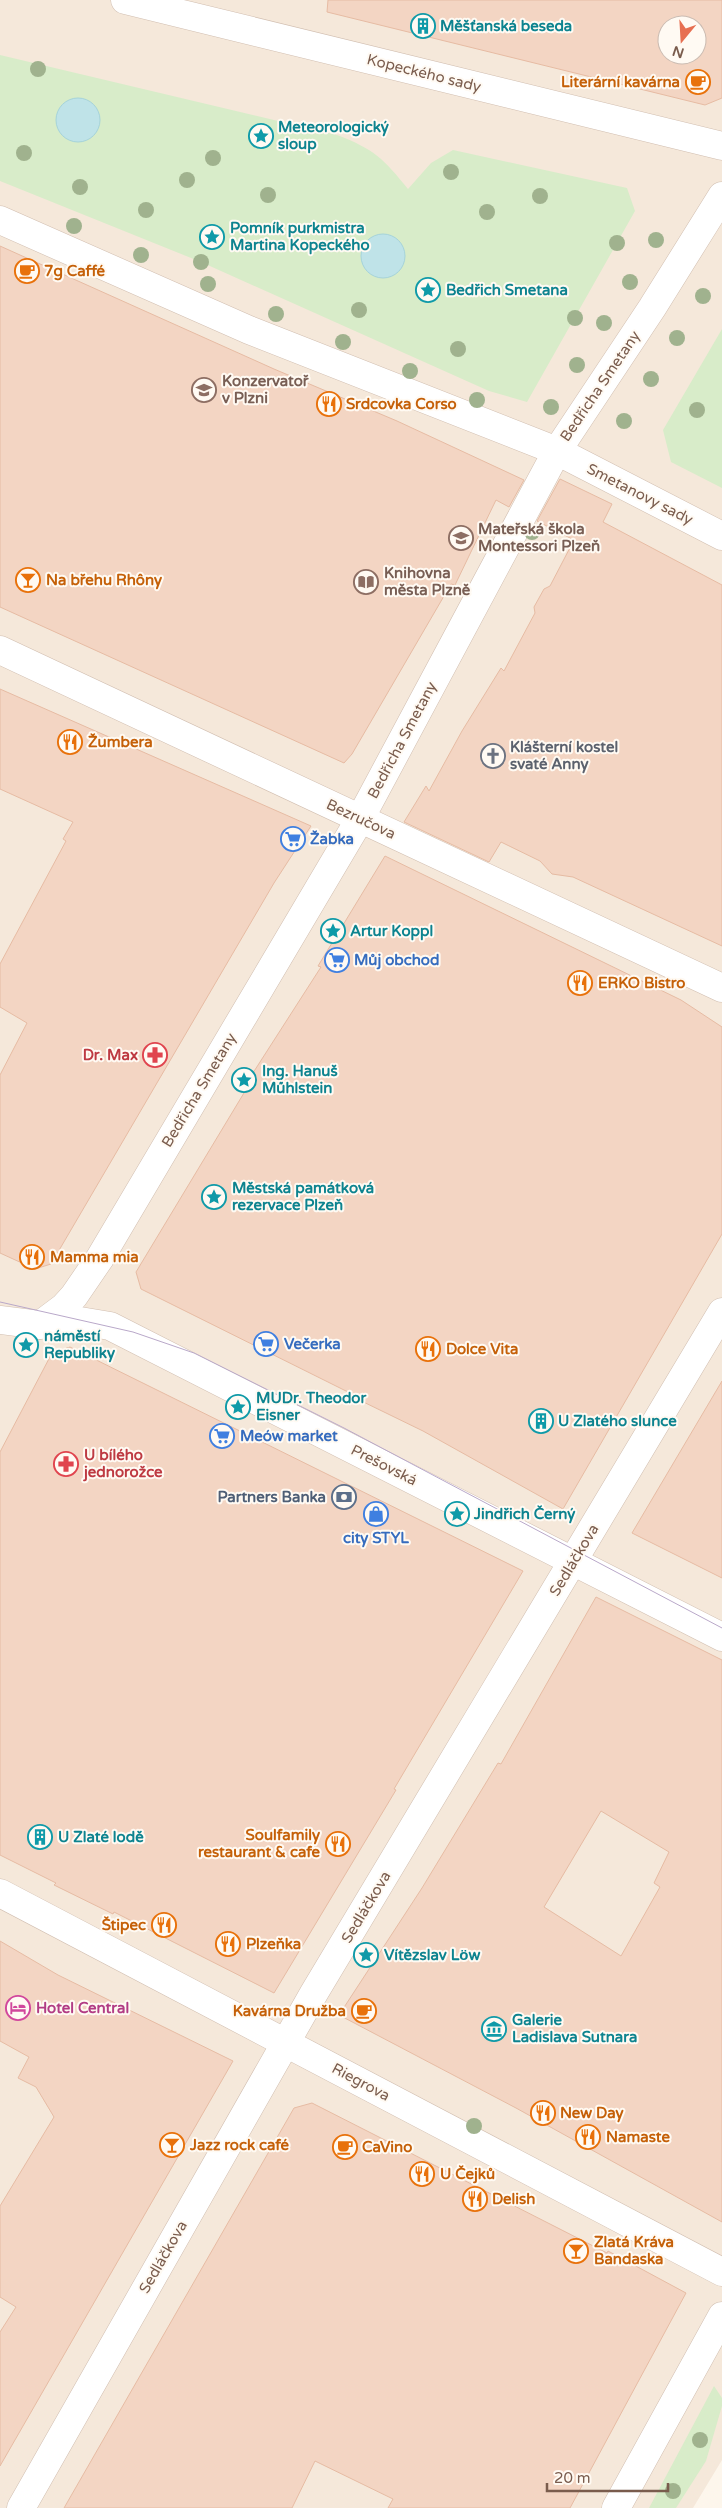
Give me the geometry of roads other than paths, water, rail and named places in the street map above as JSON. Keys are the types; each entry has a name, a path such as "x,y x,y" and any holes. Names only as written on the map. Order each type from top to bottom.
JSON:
{"street":[{"name":"Kopeckého sady","path":"125,0 722,146"},
{"name":"Bedřicha Smetany","path":"40,1324 64,1307 82,1286 360,819 557,451 652,308 722,196"},
{"path":"0,220 249,330 557,451"},
{"name":"Smetanovy sady","path":"557,451 722,536"},
{"name":"Bezručova","path":"0,650 722,988"},
{"name":"Sedláčkova","path":"21,2508 286,2042 722,1312"},
{"path":"0,1320 40,1324"},
{"name":"Prešovská","path":"40,1324 74,1320 110,1326 722,1638"},
{"name":"Riegrova","path":"0,1893 722,2272"},
{"path":"616,2508 722,2316"}],"water":[{"path":"78,98 90,102 96,108 100,120 96,132 90,138 78,142 66,138 60,132 56,120 60,108 66,102"},
{"path":"383,234 395,238 401,244 405,256 401,268 395,274 383,278 371,274 365,268 361,256 365,244 371,238"}],"tram line":[{"path":"0,1302 133,1332 194,1353 344,1428 722,1628"}],"place":[{"name":"Měšťanská beseda","path":"423,26"},
{"name":"Literární kavárna","path":"698,82"},
{"name":"Meteorologický sloup","path":"261,136"},
{"name":"Pomník purkmistra Martina Kopeckého","path":"212,237"},
{"name":"7g Caffé","path":"27,271"},
{"name":"Bedřich Smetana","path":"428,290"},
{"name":"Konzervatoř v Plzni","path":"204,390"},
{"name":"Srdcovka Corso","path":"329,404"},
{"name":"Mateřská škola Montessori Plzeň","path":"461,538"},
{"name":"Na břehu Rhôny","path":"28,580"},
{"name":"Knihovna města Plzně","path":"366,582"},
{"name":"Žumbera","path":"70,742"},
{"name":"Klášterní kostel svaté Anny","path":"493,756"},
{"name":"Žabka","path":"293,839"},
{"name":"Artur Koppl","path":"333,931"},
{"name":"Můj obchod","path":"337,960"},
{"name":"ERKO Bistro","path":"580,983"},
{"name":"Dr. Max","path":"155,1055"},
{"name":"Ing. Hanuš Műhlstein","path":"244,1080"},
{"name":"Městská památková rezervace Plzeň","path":"214,1197"},
{"name":"Mamma mia","path":"32,1257"},
{"name":"Večerka","path":"266,1344"},
{"name":"náměstí Republiky","path":"26,1345"},
{"name":"Dolce Vita","path":"428,1349"},
{"name":"MUDr. Theodor Eisner","path":"238,1407"},
{"name":"U Zlatého slunce","path":"541,1421"},
{"name":"Meów market","path":"222,1436"},
{"name":"U bílého jednorožce","path":"66,1464"},
{"name":"Partners Banka","path":"344,1497"},
{"name":"city STYL","path":"376,1514"},
{"name":"Jindřich Černý","path":"457,1514"},
{"name":"U Zlaté lodě","path":"40,1837"},
{"name":"Soulfamily restaurant & cafe","path":"338,1844"},
{"name":"Štipec","path":"164,1925"},
{"name":"Plzeňka","path":"228,1944"},
{"name":"Vítězslav Lӧw","path":"366,1955"},
{"name":"Hotel Central","path":"18,2008"},
{"name":"Kavárna Družba","path":"364,2011"},
{"name":"Galerie Ladislava Sutnara","path":"494,2029"},
{"name":"New Day","path":"543,2113"},
{"name":"Namaste","path":"588,2137"},
{"name":"Jazz rock café","path":"172,2145"},
{"name":"CaVino","path":"345,2147"},
{"name":"U Čejků","path":"422,2174"},
{"name":"Delish","path":"475,2199"},
{"name":"Zlatá Kráva Bandaska","path":"576,2251"}]}
